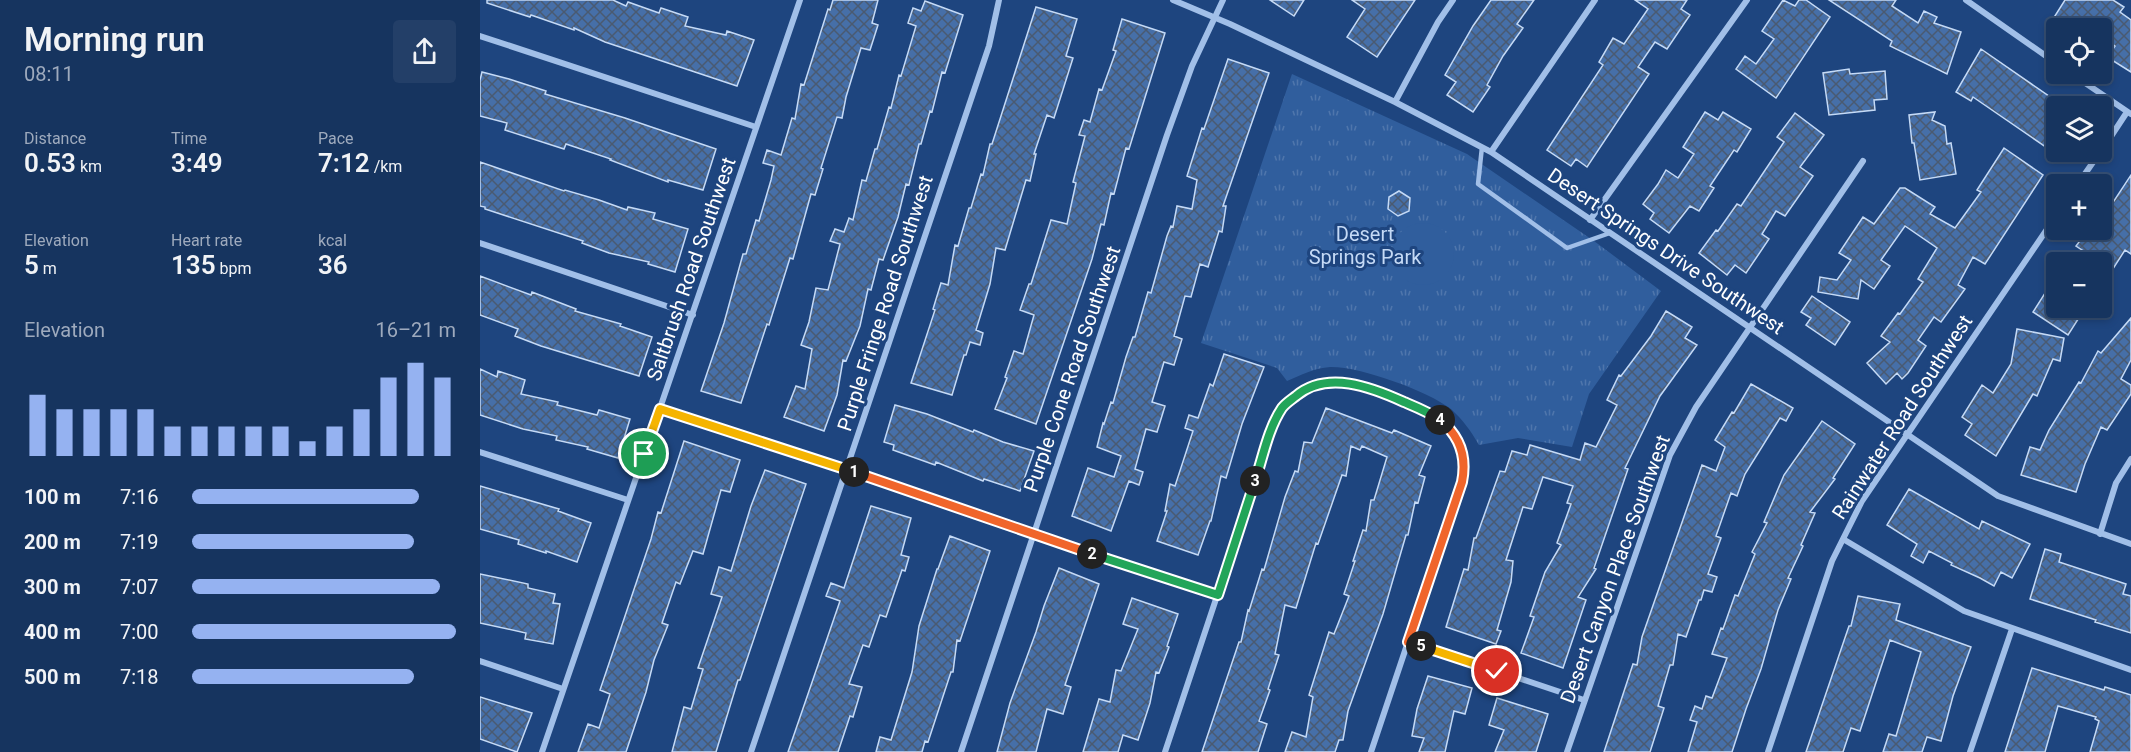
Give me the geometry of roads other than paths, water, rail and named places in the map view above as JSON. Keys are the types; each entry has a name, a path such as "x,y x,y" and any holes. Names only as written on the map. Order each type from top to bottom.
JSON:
{"street":[{"name":"Saltbrush Road Southwest","path":"542,752 800,0"},
{"name":"Purple Fringe Road Southwest","path":"751,752 989,46 999,0"},
{"name":"Desert Springs Drive Southwest","path":"1173,0 1395,102 1491,152 1998,496 2131,544"},
{"name":"Purple Cone Road Southwest","path":"961,752 1167,135 1192,66 1222,0"},
{"path":"1395,102 1437,22 1453,0"},
{"path":"1491,152 1595,0"},
{"path":"1590,220 1747,0"},
{"path":"1966,0 2046,56"},
{"path":"480,36 756,128"},
{"path":"2087,84 2129,113 2112,136"},
{"name":"Desert Canyon Place Southwest","path":"1567,752 1670,455 1696,407 1863,161"},
{"name":"Rainwater Road Southwest","path":"1768,752 1832,561 1862,501 2046,231"},
{"path":"480,243 693,315"},
{"path":"1165,752 1275,422 1284,406 1303,390 1323,382 1349,383 1386,394 1432,414 1457,437 1465,468 1371,752"},
{"path":"660,409 848,469 1034,535 1218,595"},
{"path":"480,452 628,500"},
{"path":"2100,534 2116,483 2131,459"},
{"path":"1843,539 1964,611 2131,670"},
{"path":"1970,752 2012,629"},
{"path":"1408,642 1584,700"},
{"path":"480,661 563,689"}],"lane":[{"path":"1482,147 1478,184 1566,248 1610,233"}],"park label":[{"name":"Desert Springs Park","path":"1365,246"}]}
